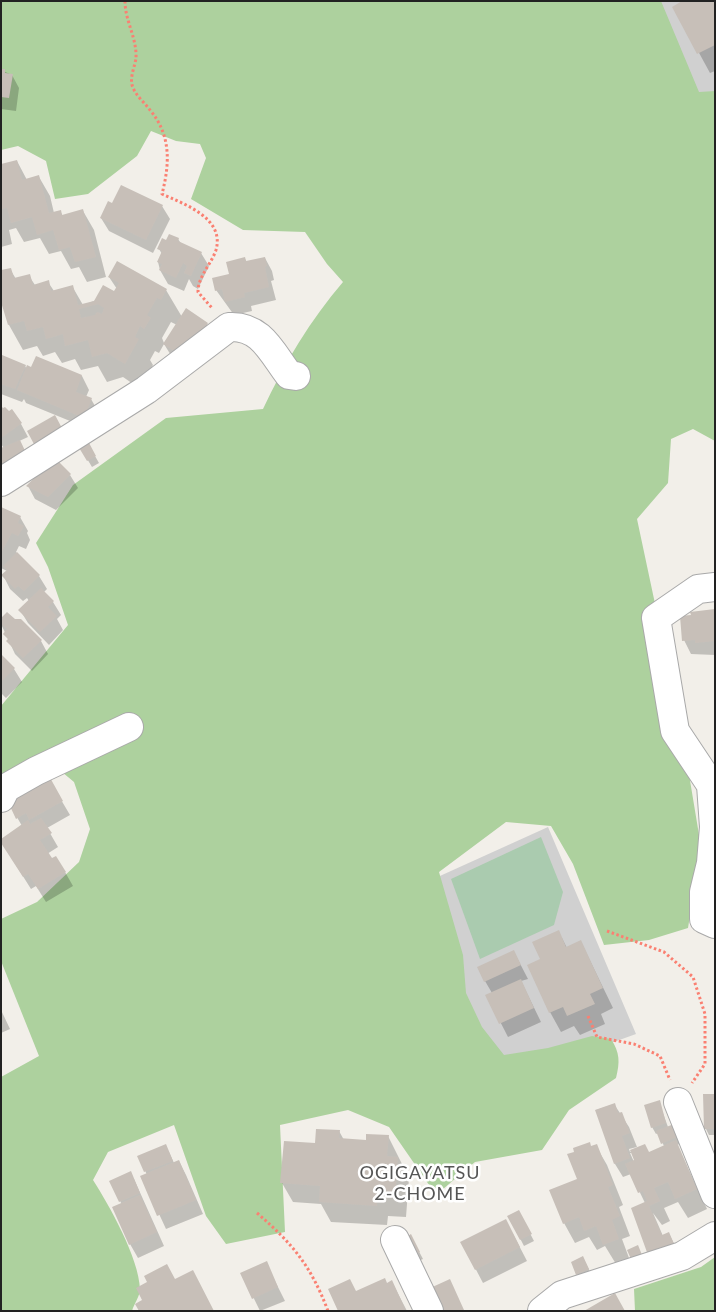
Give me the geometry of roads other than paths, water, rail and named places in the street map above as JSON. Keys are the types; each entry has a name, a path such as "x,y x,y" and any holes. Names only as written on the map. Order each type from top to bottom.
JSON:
{"street":[{"path":"1,482 146,390 229,328 242,326 258,334 289,375 296,376"},
{"path":"715,587 698,589 656,618 675,731 711,785 714,827 711,863 704,892 704,919 715,924"},
{"path":"1,798 6,788 36,771 130,727"},
{"path":"678,1102 715,1194"},
{"path":"542,1311 562,1295 682,1256 715,1236"},
{"path":"395,1240 429,1311"}],"district":[{"name":"OGIGAYATSU 2-CHOME","path":"420,1183"}]}
